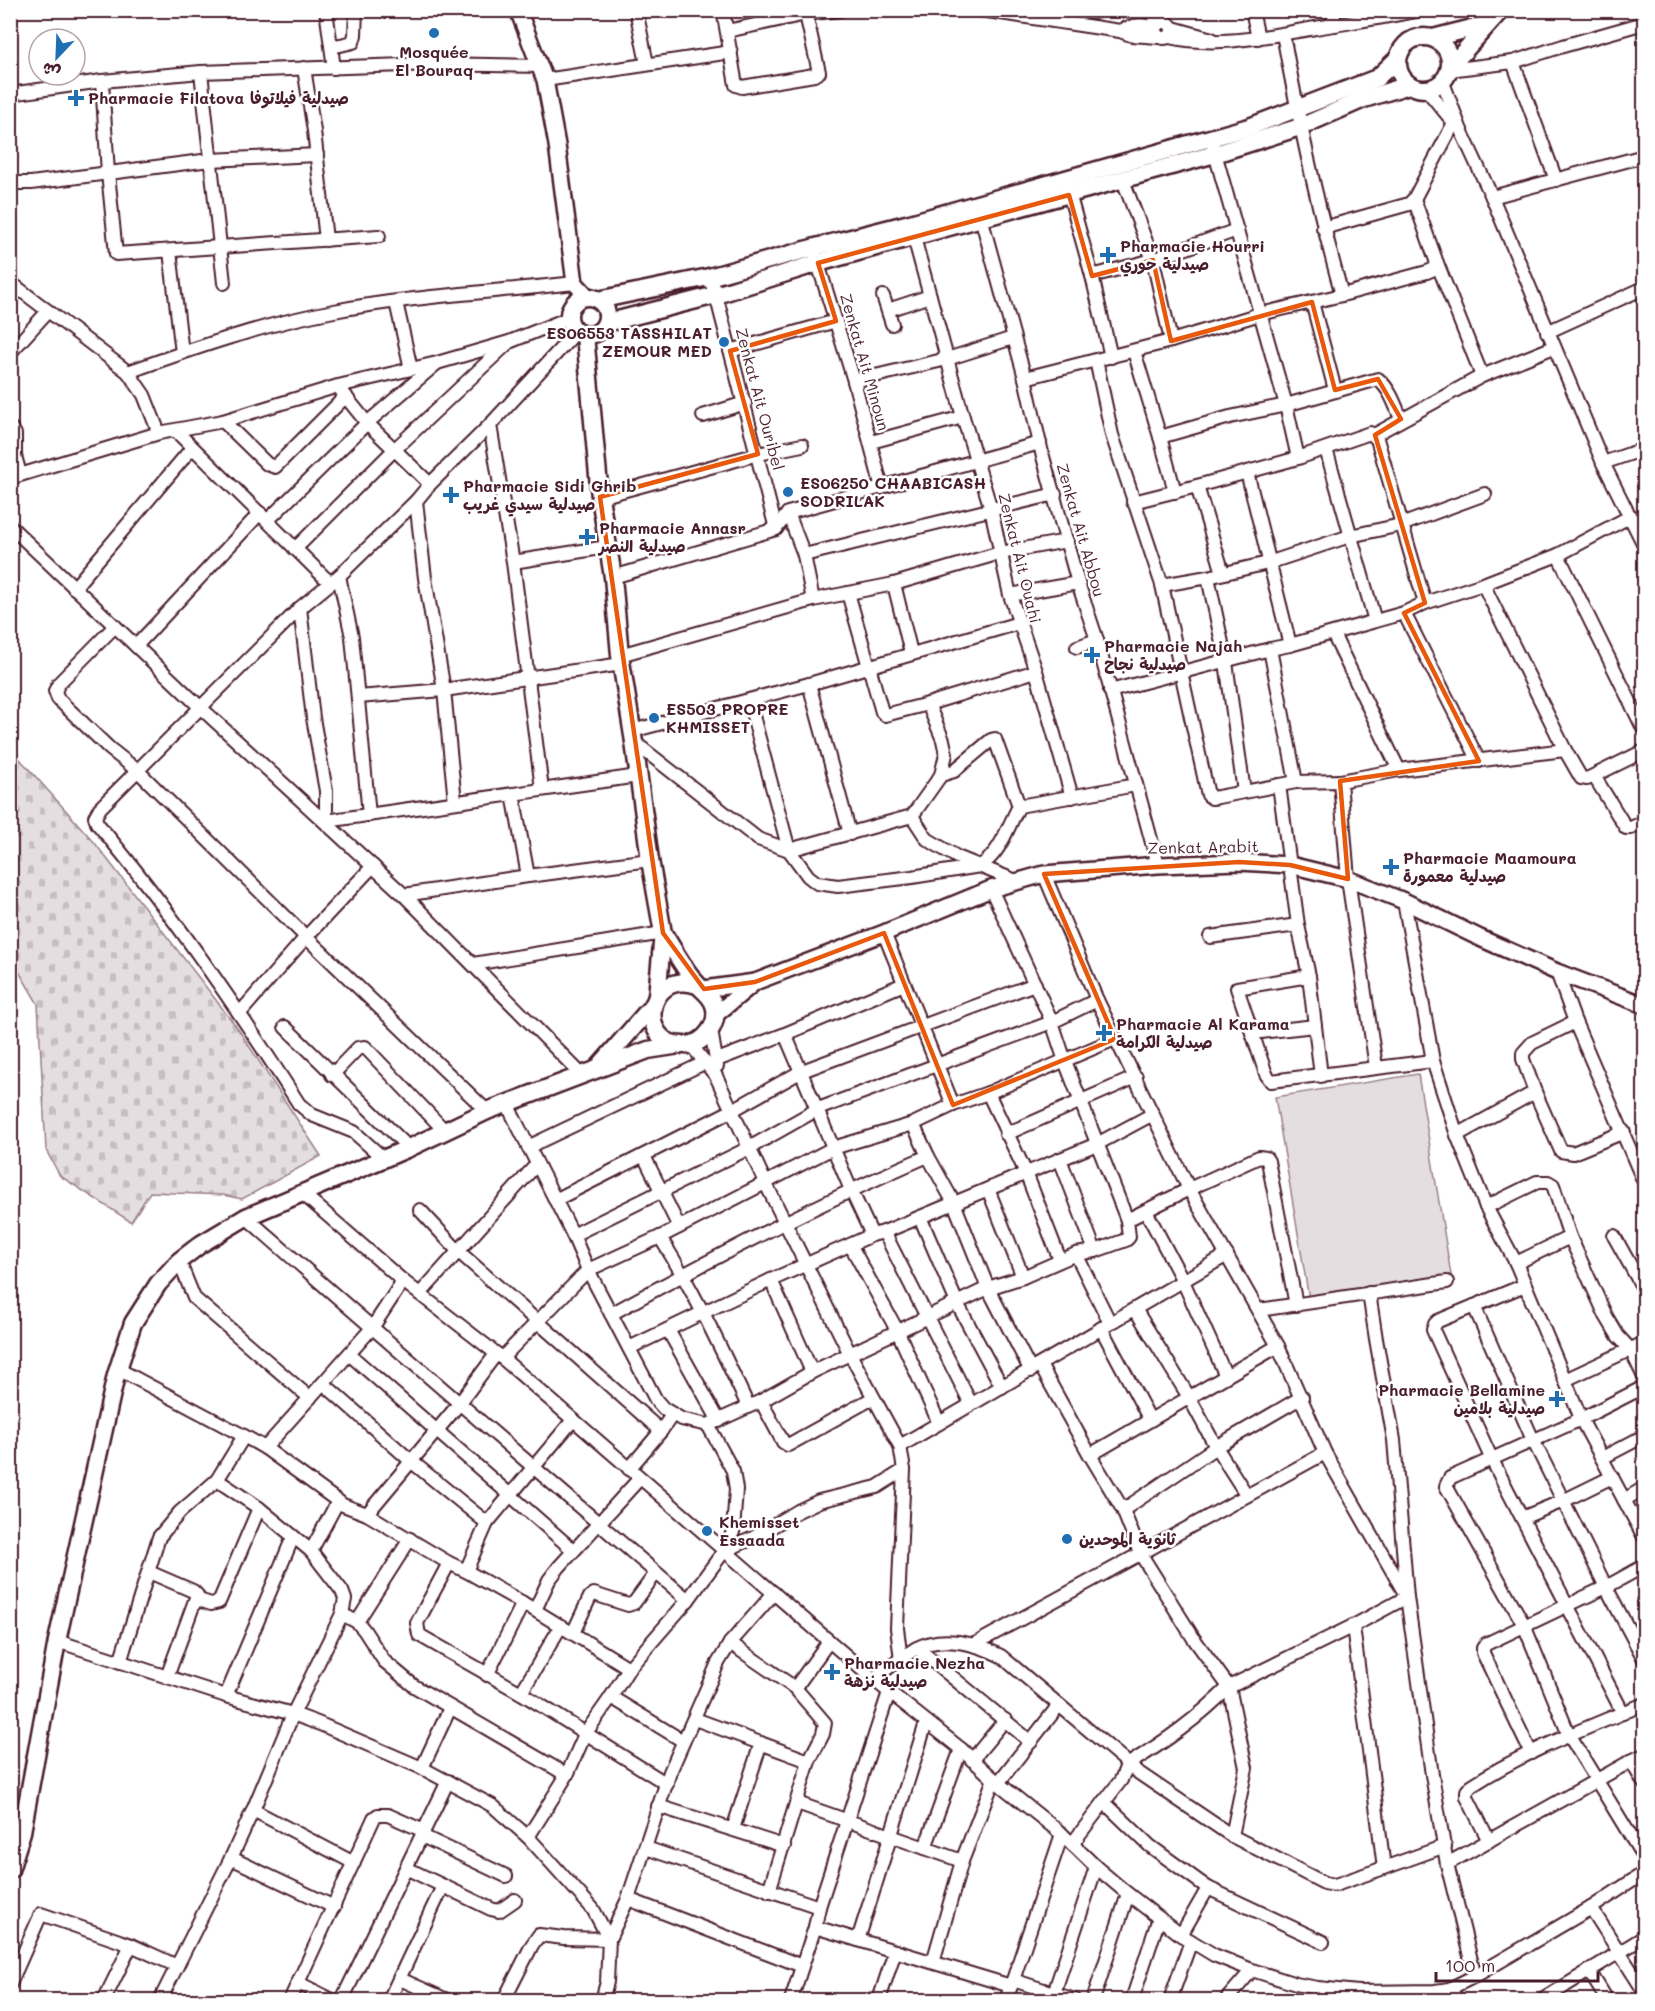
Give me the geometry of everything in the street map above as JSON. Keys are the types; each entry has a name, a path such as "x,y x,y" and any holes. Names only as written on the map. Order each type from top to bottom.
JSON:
{"main road":[{"path":"1397,58 1399,73 1409,85 1420,89 1435,87 1501,10"},
{"path":"685,1045 669,1042 660,1036 654,1026 652,1016 663,933 621,659 613,577 577,328 571,308 574,304 583,298 593,299 815,255 979,211 1065,178 1249,127 1297,110 1377,78 1397,58 1410,40 1418,37 1433,38 1488,24"},
{"path":"1433,38 1445,46 1449,53 1447,73"},
{"path":"979,211 1069,195 1215,154 1300,127 1364,99 1409,85"},
{"path":"606,323 716,295 815,255"},
{"path":"577,328 595,334 606,323 607,314 604,306 593,299"},
{"path":"10,1870 25,1816 57,1641 118,1369 133,1323 158,1284 179,1261 201,1244 246,1217 384,1159 488,1111 648,1050 685,1045 702,1040 713,1023 714,1005 663,933"},
{"path":"588,1073 666,987 677,982 690,982 701,987"}],"street":[{"path":"326,10 334,68"},
{"path":"332,47 353,42 356,10"},
{"path":"518,10 524,20 543,73 557,145 575,283 593,299"},
{"path":"636,10 647,64"},
{"path":"723,10 738,87 819,72 806,12"},
{"path":"727,31 806,12 840,10"},
{"path":"980,10 1120,31 1141,24 1164,27 1186,30 1222,42 1283,34 1420,10"},
{"path":"1152,10 1164,27"},
{"path":"1252,10 1258,38"},
{"path":"1332,10 1335,25"},
{"path":"1644,23 1513,62 1447,73 1457,123 1492,197 1603,463 1644,544"},
{"path":"1283,34 1300,127 1341,295"},
{"path":"10,94 102,81 201,72 433,64 543,73 647,64 731,52"},
{"path":"1513,62 1556,180"},
{"path":"304,68 317,155 326,240"},
{"path":"201,72 224,283"},
{"path":"102,81 116,254 379,236"},
{"path":"1426,89 1457,123"},
{"path":"1323,228 1409,204 1457,123"},
{"path":"1210,137 1286,405 1298,458"},
{"path":"10,180 15,183 32,183 210,160 317,155"},
{"path":"1492,197 1644,156"},
{"path":"1065,178 1111,357"},
{"path":"1123,180 1153,260 1171,341"},
{"path":"1414,199 1482,376"},
{"name":"Zenkat Ait Abbou","path":"979,211 1078,583 1097,640 1158,865"},
{"name":"Zenkat Ait Ouahi","path":"912,230 963,417 991,509 1010,595 1036,670 1072,797"},
{"path":"1092,276 1153,260 1237,230"},
{"path":"170,251 183,353"},
{"name":"Zenkat Ait Minoun","path":"815,255 854,381 882,488"},
{"path":"1025,378 1171,341 1260,314 1427,272 1434,269 1437,263"},
{"name":"Zenkat Ait Ouribel","path":"709,277 745,403 776,529"},
{"path":"128,372 183,353 306,317 396,302 575,283"},
{"path":"12,287 48,311 128,372 144,395 159,433"},
{"path":"1547,332 1644,288"},
{"path":"883,296 892,324"},
{"path":"888,310 930,296"},
{"path":"396,302 411,369"},
{"path":"1312,302 1335,390"},
{"path":"10,353 48,311"},
{"path":"730,351 836,321"},
{"path":"10,427 15,434 15,476 159,433 223,421 338,386 437,363 509,342 577,328"},
{"path":"384,1159 354,1132 305,1110 299,1104 240,1013 94,817 100,808 300,608 335,579 416,501 430,484 490,425 577,328"},
{"path":"854,381 947,358 1013,338"},
{"path":"295,549 395,449 509,342"},
{"path":"1133,502 1298,458 1366,434 1374,435 1482,376 1554,347"},
{"path":"1134,351 1175,492"},
{"path":"1096,360 1112,435 1162,585 1208,795 1212,798 1296,782 1340,781 1399,770 1565,750"},
{"path":"136,646 264,516 437,363"},
{"path":"1160,437 1378,379 1386,385 1401,419"},
{"path":"338,386 367,423 430,484"},
{"path":"223,421 267,464 275,467 346,396"},
{"path":"703,416 745,403"},
{"path":"871,442 963,417"},
{"path":"490,425 513,562 542,789"},
{"path":"176,431 295,549 335,579 352,637 369,815"},
{"path":"1374,435 1425,603"},
{"path":"613,577 776,529 788,513 1040,443"},
{"path":"600,497 802,444"},
{"path":"74,588 192,448"},
{"path":"1326,449 1376,621"},
{"path":"1603,463 1644,449"},
{"path":"1247,472 1290,645"},
{"path":"1197,486 1223,573"},
{"path":"804,555 1055,494"},
{"path":"1162,585 1268,563 1350,536 1401,525 1485,494"},
{"path":"416,501 425,578 444,690 455,802"},
{"path":"788,513 804,555 813,600"},
{"path":"1110,691 1404,614 1425,603 1483,584 1558,555 1631,516"},
{"path":"10,526 201,708 326,821 588,1073"},
{"path":"358,696 444,690 529,677 621,659 813,600 894,584 1000,553 1067,541"},
{"path":"513,562 608,547"},
{"path":"1558,555 1644,730"},
{"path":"1208,577 1226,662 1244,792"},
{"path":"1010,595 1078,583"},
{"path":"894,584 911,653"},
{"path":"1483,584 1565,750 1581,777 1587,779 1644,751"},
{"path":"848,593 883,714 888,716 1036,670"},
{"path":"300,608 313,718 326,791 326,821"},
{"path":"1404,614 1479,761"},
{"path":"633,736 868,665 1019,623"},
{"path":"115,626 59,683 55,695 63,705 138,771 306,937 488,1111"},
{"path":"1333,634 1399,770"},
{"path":"1077,647 1097,640"},
{"path":"1270,649 1296,782"},
{"path":"809,684 850,834"},
{"path":"749,701 789,850 808,876 817,884 827,886 912,877 980,866 997,852 1019,806 994,739 987,742 954,771 941,775"},
{"path":"633,736 758,839 789,850 912,816 941,775 946,754 943,740 928,704"},
{"path":"326,821 638,776"},
{"path":"1594,776 1626,828 1644,822"},
{"path":"1340,781 1348,879 1376,1067"},
{"path":"1019,806 1136,785"},
{"path":"1279,785 1298,925 1309,976 1321,1076"},
{"path":"513,794 528,876"},
{"path":"912,816 927,839 957,857 1016,881"},
{"path":"404,895 650,860"},
{"name":"Zenkat Arabit","path":"754,982 991,890 1044,874 1158,865 1239,862 1290,865 1348,879 1404,901 1557,972 1644,1005"},
{"path":"240,1013 306,937 373,866"},
{"path":"1044,874 1097,1000 1189,1189 1259,1310 1302,1397 1325,1453 1407,1597"},
{"path":"507,1104 573,1235 588,1270 656,1400 672,1415 690,1422 714,1423 761,1401 813,1372 988,1288 1076,1254 1095,1251 1128,1239 1127,1220 1052,1022 991,890"},
{"path":"1404,901 1433,1061 1457,1135 1486,1207 1516,1263 1581,1419 1644,1537"},
{"path":"1210,937 1298,925"},
{"path":"473,964 663,933"},
{"path":"884,933 953,1105"},
{"path":"1557,972 1575,1022 1644,1182"},
{"path":"1309,976 1239,986 1238,991 1252,1033 1266,1074 1271,1081 1433,1061"},
{"path":"701,987 754,982"},
{"path":"716,1076 717,1060 713,1023 754,982"},
{"path":"717,1060 904,984"},
{"path":"555,1200 731,1111 802,1071 1035,984"},
{"path":"573,1235 748,1148 818,1109 1052,1022 1097,1000"},
{"path":"1575,1022 1532,1043 1523,1053 1535,1092 1561,1151 1573,1153 1624,1132"},
{"path":"1252,1033 1315,1026"},
{"path":"285,1027 409,1148"},
{"path":"785,1034 851,1190 928,1318 971,1404"},
{"path":"367,1514 499,1356 588,1270 660,1237 833,1148 913,1124 953,1105 988,1093 1115,1039"},
{"path":"685,1045 716,1076 748,1148 850,1354 900,1446 904,1470 897,1628 901,1660"},
{"path":"332,1075 358,1048 365,1047 445,1131"},
{"path":"528,1147 704,1064"},
{"path":"1006,1134 1136,1077"},
{"path":"1457,1135 1535,1092"},
{"path":"988,1093 1026,1173 1060,1260"},
{"path":"629,1348 771,1280 1097,1144 1154,1114"},
{"path":"913,1124 954,1203 988,1288 1123,1510 1140,1553 1194,1639 1229,1686 1246,1768 1232,1836"},
{"path":"644,1156 679,1227"},
{"path":"611,1314 684,1274 851,1190 928,1156"},
{"path":"1127,1220 1259,1157 1266,1158 1296,1305"},
{"path":"1060,1159 1095,1251"},
{"path":"420,1294 536,1165"},
{"path":"1486,1207 1538,1182 1548,1182 1553,1185 1570,1237 1606,1316 1618,1336 1631,1350 1644,1377"},
{"path":"988,1189 1023,1276"},
{"path":"302,1193 403,1281 499,1356 873,1679 1062,1834 1096,1868 1186,1938 1214,1955 1296,1984 1357,1996 1449,1989 1591,1908 1644,1872"},
{"path":"420,1210 459,1252 661,1431"},
{"path":"1146,1211 1183,1281 1226,1376"},
{"path":"246,1217 459,1404 688,1600"},
{"path":"920,1217 957,1303 1002,1387"},
{"path":"1614,1236 1644,1290"},
{"path":"660,1237 684,1274 704,1312 748,1406"},
{"path":"1516,1263 1570,1237"},
{"path":"851,1246 898,1332 939,1424"},
{"path":"1076,1254 1150,1420"},
{"path":"900,1446 1227,1255"},
{"path":"179,1261 194,1298 310,1398"},
{"path":"771,1280 813,1372"},
{"path":"265,1448 372,1328 403,1281"},
{"path":"1259,1310 1447,1282"},
{"path":"1525,1285 1438,1321 1433,1330 1492,1460 1623,1713"},
{"path":"1370,1293 1394,1440 1407,1597 1432,1775 1447,1864 1475,1976"},
{"path":"1474,1306 1533,1440 1644,1659"},
{"path":"1134,1309 1246,1494"},
{"path":"528,1837 567,1775 585,1734 629,1668 688,1600 724,1551 733,1532 736,1489 733,1472 714,1423 668,1330"},
{"path":"1565,1380 1644,1343"},
{"path":"1090,1455 1278,1346"},
{"path":"349,1354 573,1550"},
{"path":"118,1369 265,1448 346,1506 367,1514 448,1563 466,1570 629,1668"},
{"path":"323,1383 411,1461 487,1523"},
{"path":"1644,1387 1581,1419 1454,1476 1450,1478 1446,1486 1524,1625 1569,1735 1644,1858"},
{"path":"1123,1510 1216,1447 1302,1397"},
{"path":"761,1401 783,1442 788,1444 873,1398"},
{"path":"630,1469 672,1415"},
{"path":"466,1570 487,1523 532,1466 573,1420"},
{"path":"120,1662 159,1537 186,1506 217,1480 244,1436"},
{"path":"1602,1458 1644,1436"},
{"path":"973,1645 1044,1608 1246,1494 1325,1453"},
{"path":"724,1551 753,1538 819,1501 877,1487 904,1470"},
{"path":"1522,1518 1612,1477"},
{"path":"535,1610 549,1580 573,1550 640,1478"},
{"path":"160,2001 231,1858 293,1714 342,1614 345,1599 342,1591 311,1551 259,1508 217,1480"},
{"path":"1624,1500 1644,1488"},
{"path":"311,1551 338,1501"},
{"path":"196,1599 211,1604 219,1602 259,1508"},
{"path":"226,1696 293,1537"},
{"path":"357,1622 410,1539"},
{"path":"448,1563 417,1623 423,1638 521,1693 667,1784"},
{"path":"1531,1753 1482,1650 1486,1644 1606,1587 1644,1566"},
{"path":"149,1572 194,1591 197,1595 167,1677"},
{"path":"573,1633 590,1597 594,1594 628,1605 634,1603 656,1573"},
{"path":"602,2001 607,1982 609,1939 628,1899 658,1806 683,1741 695,1719 706,1688 730,1643 774,1593"},
{"path":"1072,1844 1121,1780 1127,1765 1173,1736 1229,1686 1407,1597"},
{"path":"487,1675 523,1603"},
{"path":"342,1614 357,1622 384,1661 414,1686 567,1775"},
{"path":"521,1693 561,1626"},
{"path":"1353,1626 1384,1868"},
{"path":"57,1641 226,1696 293,1714 448,1781 493,1806 528,1837 593,1909 609,1939"},
{"path":"795,1688 829,1641"},
{"path":"873,1679 917,1648 934,1642 959,1642 987,1649 1000,1656 1123,1759 1127,1765 1232,1836 1324,1883 1335,1885 1445,1846"},
{"path":"730,1643 795,1688 825,1723 823,1734 809,1761 769,1891"},
{"path":"917,1648 1031,1742"},
{"path":"791,2001 889,1692"},
{"path":"611,1697 683,1741"},
{"path":"1489,1841 1467,1797 1467,1791 1474,1784 1569,1735 1644,1704"},
{"path":"933,1962 962,1861 996,1781 1031,1742 1059,1705"},
{"path":"422,1768 450,1708"},
{"path":"695,1719 809,1761"},
{"path":"972,1760 1005,1720"},
{"path":"858,1940 889,1835 926,1723"},
{"path":"733,1829 761,1743"},
{"path":"926,1848 961,1749"},
{"path":"1447,1864 1644,1755"},
{"path":"1631,1761 1644,1783"},
{"path":"342,2001 448,1781"},
{"path":"1104,1802 1150,1846 1208,1888 1323,1942"},
{"path":"797,1803 962,1861"},
{"path":"658,1806 784,1846"},
{"path":"253,1810 354,1863"},
{"path":"290,2001 374,1818 378,1815 388,1815 506,1876"},
{"path":"1006,2001 1062,1834"},
{"path":"646,1848 819,1907"},
{"path":"231,1858 334,1907"},
{"path":"406,1868 495,1910 503,1909 514,1900"},
{"path":"1054,1994 1096,1868"},
{"path":"389,2001 443,1886"},
{"path":"1170,2001 1186,1938 1208,1888"},
{"path":"1093,2001 1128,1894"},
{"path":"628,1899 802,1966"},
{"path":"1591,1908 1644,1991"},
{"path":"10,1984 42,1914 131,1945 177,1966"},
{"path":"1132,2001 1159,1918"},
{"path":"815,1927 1075,2001"},
{"path":"504,2001 539,1935 609,1939"},
{"path":"1542,2001 1644,1937"},
{"path":"104,2001 131,1945"},
{"path":"879,2001 895,1951"},
{"path":"1226,2001 1252,1970"},
{"path":"1589,1971 1607,2001"},
{"path":"400,1979 447,2001"},
{"path":"298,1983 332,2001"},
{"path":"1449,1989 1458,2001"}],"highlighted area":[{"path":"1069,195 1092,276 1153,260 1171,341 1312,302 1335,390 1378,379 1401,419 1375,435 1425,603 1404,613 1479,761 1340,781 1348,879 1290,865 1239,862 1044,874 1115,1039 953,1105 884,933 755,982 704,989 663,933 600,497 758,454 730,351 836,321 818,263"}],"green space":[{"path":"10,748 94,842 236,1026 321,1156 242,1199 223,1195 150,1192 131,1222 60,1176 46,1150 38,1004 11,958"},
{"path":"1418,1074 1451,1275 1309,1299 1275,1097"}],"place":[{"name":"Mosquée El Bouraq","path":"434,33"},
{"name":"Pharmacie Filatova صيدلية فيلاتوفا","path":"76,98"},
{"name":"Pharmacie Hourri صيدلية حوري","path":"1108,255"},
{"name":"ES06553 TASSHILAT ZEMOUR MED","path":"724,342"},
{"name":"ES06250 CHAABICASH SODRILAK","path":"788,492"},
{"name":"Pharmacie Sidi Ghrib صيدلية سيدي غريب","path":"451,495"},
{"name":"Pharmacie Annasr صيدلية النصر","path":"587,537"},
{"name":"Pharmacie Najah صيدلية نجاح","path":"1092,655"},
{"name":"ES503 PROPRE KHMISSET","path":"654,718"},
{"name":"Pharmacie Maamoura صيدلية معمورة","path":"1391,867"},
{"name":"Pharmacie Al Karama صيدلية الكرامة","path":"1104,1033"},
{"name":"Pharmacie Bellamine صيدلية بلامين","path":"1557,1399"},
{"name":"Khemisset Essaada","path":"707,1531"},
{"name":"ثانوية الموحدين","path":"1067,1539"},
{"name":"Pharmacie Nezha صيدلية نزهة","path":"832,1672"}]}
